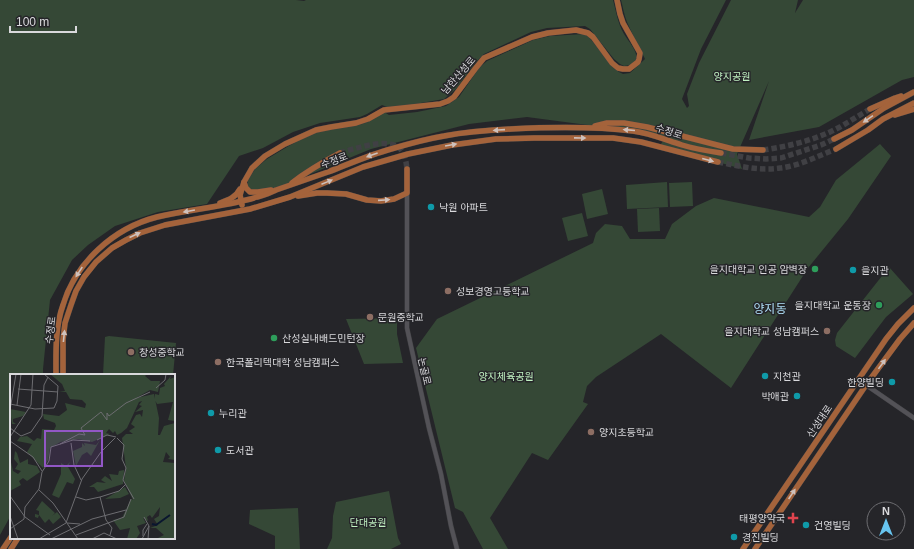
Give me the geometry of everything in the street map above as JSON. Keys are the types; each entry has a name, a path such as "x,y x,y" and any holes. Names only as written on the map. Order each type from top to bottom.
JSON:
{"main road":[{"name":"남한산성로","path":"245,201 240,194 244,182 252,168 265,156 285,144 316,130 356,123 368,119 384,110 440,104 448,101 454,96 484,58 532,37 548,33 576,30 588,33 593,37 612,63 618,68 629,69 638,62 640,53 623,23 617,0"},
{"path":"870,109 895,98 912,93"},
{"path":"834,139 852,130 884,108 912,93"},
{"path":"836,149 868,130 883,119 914,103"},
{"path":"883,119 914,109"},
{"path":"587,127 607,123 624,123 647,126 733,149 763,150"},
{"name":"수정로","path":"56,374 58,322 63,304 71,286 82,268 98,250 118,234 156,218 245,201 390,149 446,135 495,130 564,126 587,127 651,134 683,145 721,153"},
{"name":"수정로","path":"63,374 63,340 65,323 76,290 96,262 112,248 140,233 165,225 250,209 290,197 363,168 408,154 452,145 496,139 614,138 641,142 718,162"},
{"path":"288,186 321,162 340,153"},
{"path":"290,197 327,193 346,194 367,200 381,201 394,199 407,193 407,169"},
{"path":"244,182 246,188 250,192 254,193 278,190"},
{"path":"210,207 234,197 244,182"},
{"path":"245,201 250,209"},
{"path":"243,210 245,201"},
{"name":"산성대로","path":"743,549 886,339 914,308"},
{"name":"산성대로","path":"755,549 866,385 900,339 914,323"},
{"path":"3,549 10,538"},
{"path":"11,549 17,539"}],"street":[{"name":"논골로","path":"407,193 407,328 457,549"},
{"path":"866,385 914,418"}],"green space":[{"path":"0,0 613,0 620,26 636,55 637,59 631,65 624,66 614,59 590,29 585,26 547,28 531,32 484,54 456,89 444,99 387,107 382,105 360,117 320,123 293,132 263,148 239,156 207,204 158,212 115,226 88,245 72,260 50,300 43,374 10,374 10,517 0,535"},
{"name":"양지공원","path":"621,0 726,0 701,49 682,99 687,108 689,106 687,94 699,63 731,0 798,0 795,13 803,0 914,0 914,77 902,80 819,127 749,140 769,81 737,154 742,169 660,145 665,139 633,131 527,117 469,124 371,149 279,187 256,193 248,190 248,180 255,169 267,159 303,138 322,130 362,124 384,112 389,115 417,112 446,106 459,97 479,68 487,61 533,40 550,36 584,34 589,37 613,67 623,74 630,73 645,59 627,22"},
{"name":"양지체육공원","path":"880,144 891,156 848,219 808,268 731,388 661,334 596,377 587,386 583,402 588,404 548,460 532,453 490,518 508,549 483,549 463,512 455,508 416,348 437,319 593,243 596,233 605,224 622,226 630,239 665,239 672,224 696,206 714,198 809,217 820,207 836,180"},
{"path":"667,182 668,207 627,209 626,185"},
{"path":"692,182 693,206 670,207 669,183"},
{"path":"602,189 608,214 587,219 582,194"},
{"path":"659,208 660,231 638,232 637,209"},
{"path":"582,213 588,236 568,241 562,218"},
{"name":"을지대학교 운동장","path":"889,267 913,294 886,317 855,358 836,346 835,340 837,333"},
{"path":"397,318 397,334 403,363 364,364 346,319"},
{"path":"109,336 176,343 173,374 103,374 105,337"},
{"name":"단대공원","path":"389,491 398,538 401,544 391,549 327,549 332,538 333,516 336,502"},
{"path":"298,508 300,549 275,549 275,536 249,524 250,510"}],"tunnel":[{"path":"763,150 783,147 822,136 870,109"},
{"path":"721,153 749,158 781,158 821,145 834,139"},
{"path":"340,153 369,145 393,145 398,147 404,154 407,169"},
{"path":"718,162 772,169 801,163 836,149"}],"place":[{"name":"낙원 아파트","path":"431,207"},
{"name":"을지대학교 인공 암벽장","path":"815,269"},
{"name":"을지관","path":"853,270"},
{"name":"성보경영고등학교","path":"448,291"},
{"name":"을지대학교 운동장","path":"879,305"},
{"name":"문원중학교","path":"370,317"},
{"name":"을지대학교 성남캠퍼스","path":"827,331"},
{"name":"산성실내배드민턴장","path":"274,338"},
{"name":"창성중학교","path":"131,352"},
{"name":"한국폴리텍대학 성남캠퍼스","path":"218,362"},
{"name":"지천관","path":"765,376"},
{"name":"한양빌딩","path":"892,382"},
{"name":"박애관","path":"797,396"},
{"name":"누리관","path":"211,413"},
{"name":"양지초등학교","path":"591,432"},
{"name":"도서관","path":"218,450"},
{"name":"태평양약국","path":"793,518"},
{"name":"건영빌딩","path":"806,525"},
{"name":"경진빌딩","path":"734,537"}],"district":[{"name":"양지동","path":"770,309"}]}
